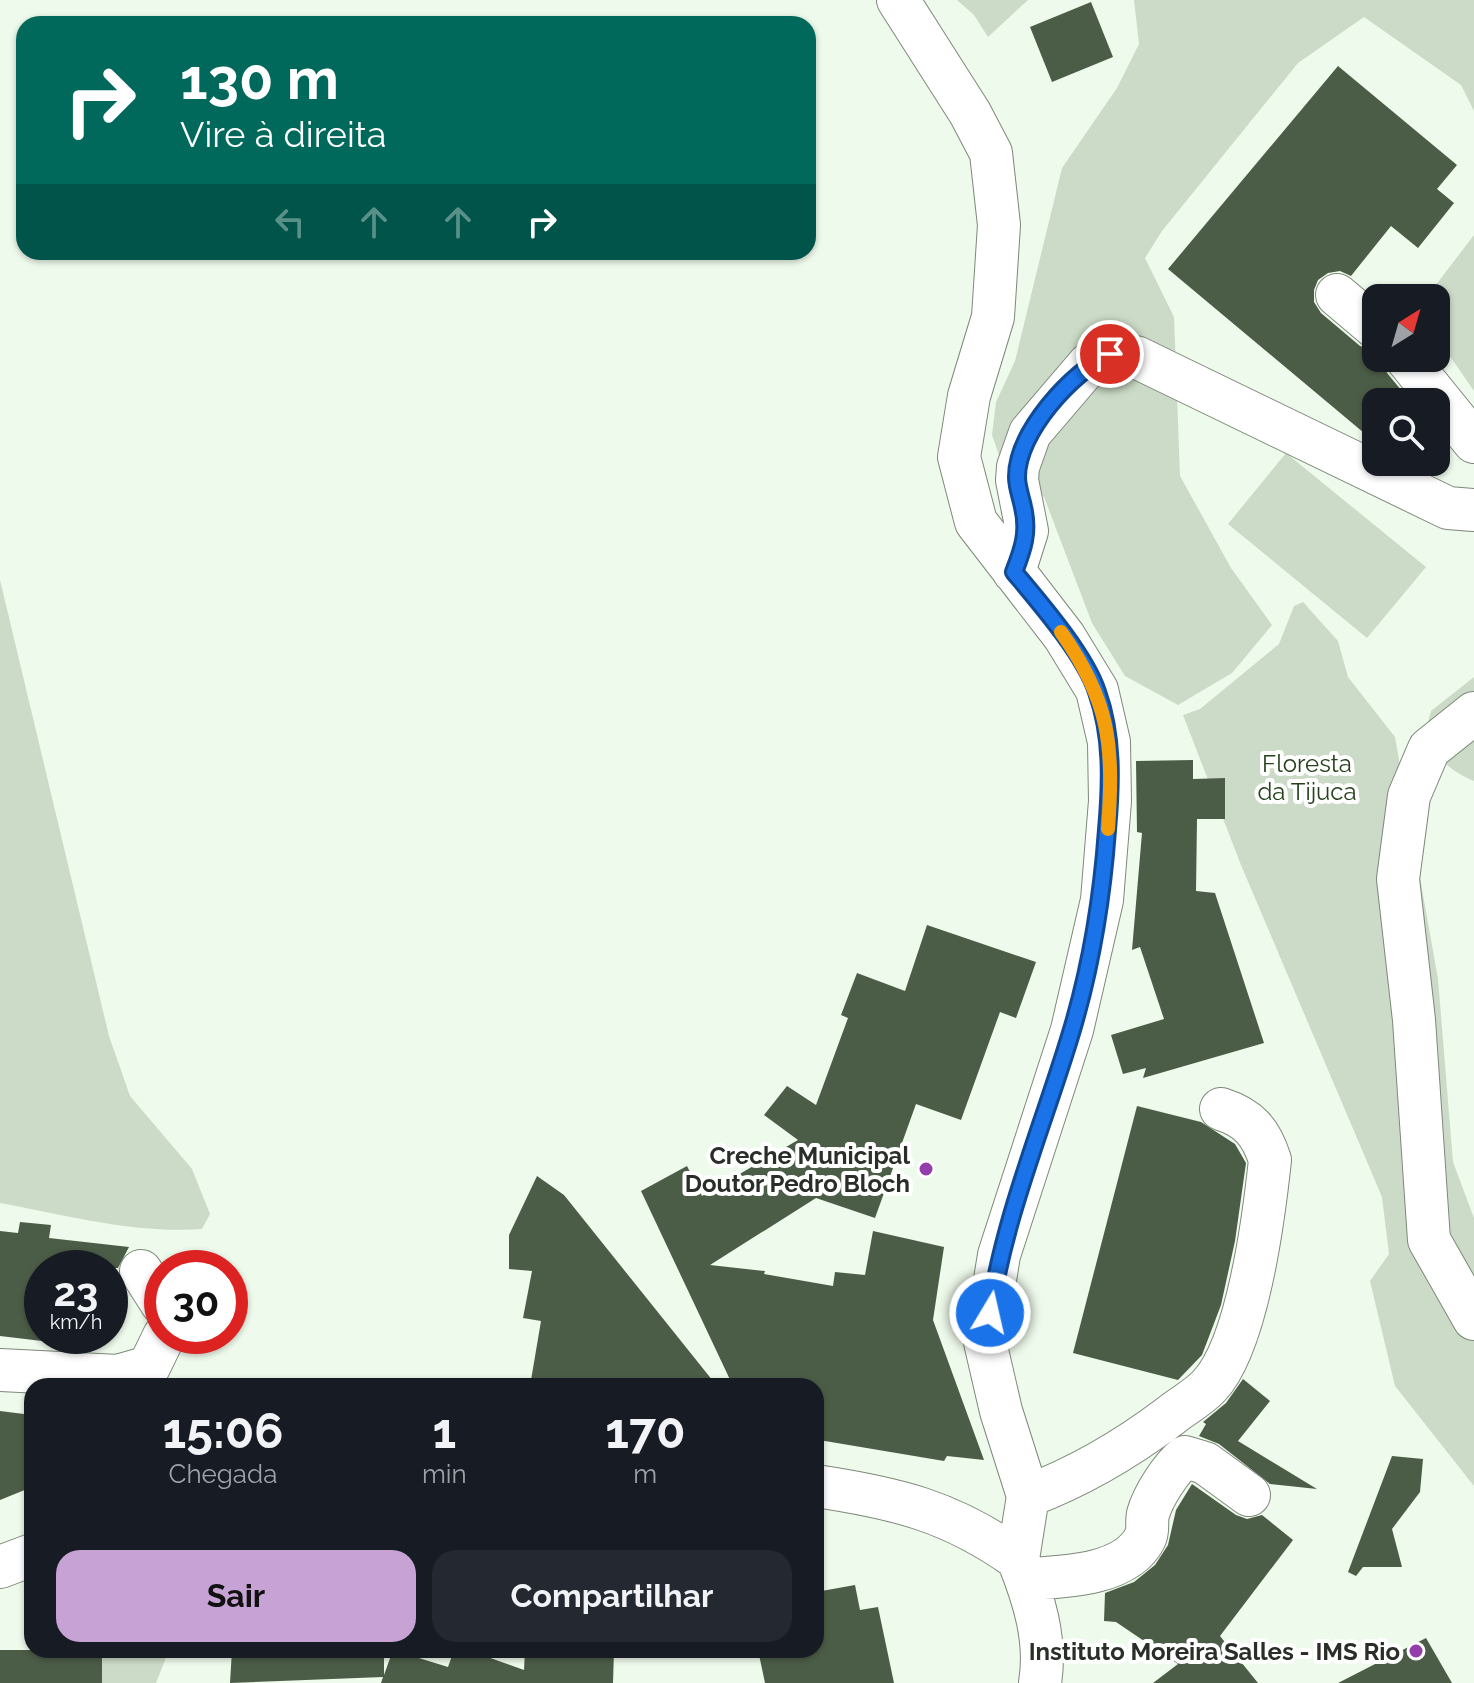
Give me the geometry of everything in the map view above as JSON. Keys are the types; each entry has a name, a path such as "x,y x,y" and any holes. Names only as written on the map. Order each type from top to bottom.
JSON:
{"street":[{"path":"898,0 970,113 991,153 999,225 993,317 969,396 959,457 976,522 1064,636 1097,690 1109,742 1110,801 1102,900 1072,1030 999,1255 985,1342 1001,1411 1028,1496 1022,1569 1039,1620 1040,1683"},
{"path":"1337,295 1362,316"},
{"path":"1014,572 1027,531 1017,480 1018,467 1030,433 1089,364 1110,354 1136,357 1448,508 1474,510"},
{"path":"1417,372 1474,442"},
{"path":"1474,713 1429,749 1409,796 1398,879 1414,1020 1429,1240 1474,1319"},
{"path":"1028,1496 1072,1480 1123,1451 1209,1386 1227,1357 1240,1326 1270,1160 1262,1137 1249,1122 1221,1109"},
{"path":"0,1370 118,1376 149,1367 155,1354"},
{"path":"824,1487 915,1504 985,1536 1022,1569 1071,1577 1115,1563 1137,1550 1147,1535 1150,1508 1177,1463 1185,1457 1205,1463 1249,1495"},
{"path":"0,1567 24,1558"}],"green space":[{"path":"957,0 1028,0 988,37 974,15"},
{"path":"1134,0 1474,0 1474,111 1461,85 1364,17 1298,63 1162,231 1145,258 1174,317 1180,476 1231,568 1272,625 1232,673 1178,705 1125,676 1092,623 1044,497 1002,464 992,435 996,402 1015,361 1062,168 1117,88 1139,44"},
{"path":"1474,235 1474,391 1450,356 1450,284 1437,284"},
{"path":"1286,453 1426,567 1367,638 1228,524"},
{"path":"0,580 109,1036 130,1096 192,1169 210,1214 202,1229 126,1226 0,1203"},
{"name":"Floresta da Tijuca","path":"1303,602 1338,641 1348,677 1395,737 1438,979 1453,1162 1474,1218 1474,1486 1395,1386 1370,1281 1389,1254 1382,1197 1241,865 1183,715 1200,709 1279,644 1294,606"},
{"name":"Floresta da Tijuca","path":"1474,677 1474,781 1444,762 1425,733 1431,711"},
{"path":"38,1658 166,1658 156,1683 0,1683"}],"building":[{"path":"1091,2 1113,57 1052,82 1030,27"},
{"path":"1338,66 1457,165 1437,189 1454,203 1418,248 1391,226 1351,276 1340,271 1328,273 1318,280 1314,290 1314,302 1321,313 1362,347 1362,372 1387,372 1399,388 1362,388 1362,431 1168,269"},
{"path":"1193,760 1193,779 1225,778 1225,819 1197,819 1196,891 1215,893 1264,1043 1143,1078 1146,1068 1123,1074 1111,1035 1164,1019 1140,947 1132,950 1142,833 1137,832 1136,761"},
{"path":"927,925 1036,962 1016,1018 1000,1012 961,1120 916,1104 875,1218 816,1198 710,1265 765,1271 764,1274 833,1286 835,1272 865,1275 873,1231 944,1247 933,1320 984,1460 947,1456 944,1461 824,1441 824,1378 729,1378 641,1191 687,1166 702,1196 798,1140 764,1115 787,1086 816,1105 848,1018 841,1015 857,973 905,991"},
{"path":"1137,1106 1201,1122 1235,1144 1246,1163 1235,1241 1221,1305 1202,1355 1178,1380 1073,1353"},
{"path":"537,1176 564,1195 711,1378 531,1378 541,1321 523,1318 532,1271 509,1269 509,1235"},
{"path":"20,1222 51,1225 49,1238 129,1247 127,1250 24,1250 24,1339 0,1336 0,1231 18,1233"},
{"path":"1243,1379 1270,1401 1238,1441 1317,1489 1270,1484 1219,1444 1199,1436 1206,1424 1203,1422 1226,1403"},
{"path":"0,1411 24,1414 24,1490 0,1500"},
{"path":"1392,1456 1423,1459 1420,1492 1392,1529 1402,1567 1363,1567 1356,1576 1348,1572"},
{"path":"1192,1484 1236,1515 1247,1519 1262,1515 1293,1540 1220,1636 1258,1683 1153,1683 1178,1664 1116,1622 1104,1621 1105,1593 1134,1582 1155,1565 1168,1545 1176,1510"},
{"path":"855,1585 860,1610 878,1607 894,1683 765,1683 760,1658 824,1658 824,1591"},
{"name":"Instituto Moreira Salles - IMS Rio","path":"1426,1638 1452,1683 1338,1683"},
{"path":"0,1650 24,1650 24,1658 102,1658 102,1683 0,1683"},
{"path":"232,1658 384,1658 384,1675 390,1658 419,1658 448,1667 451,1658 490,1658 524,1670 525,1658 614,1658 613,1683 381,1683 383,1677 230,1683"}],"slow traffic":[{"path":"1061,632 1097,690 1109,742 1108,829"}],"place":[{"name":"Creche Municipal Doutor Pedro Bloch","path":"926,1169"},
{"name":"Instituto Moreira Salles - IMS Rio","path":"1416,1651"}],"route":[{"path":"990,1313 999,1255 1072,1030 1102,900 1110,801 1109,742 1097,690 1064,636 1014,572 1027,531 1017,480 1018,467 1036,422 1089,364 1110,354"}]}
